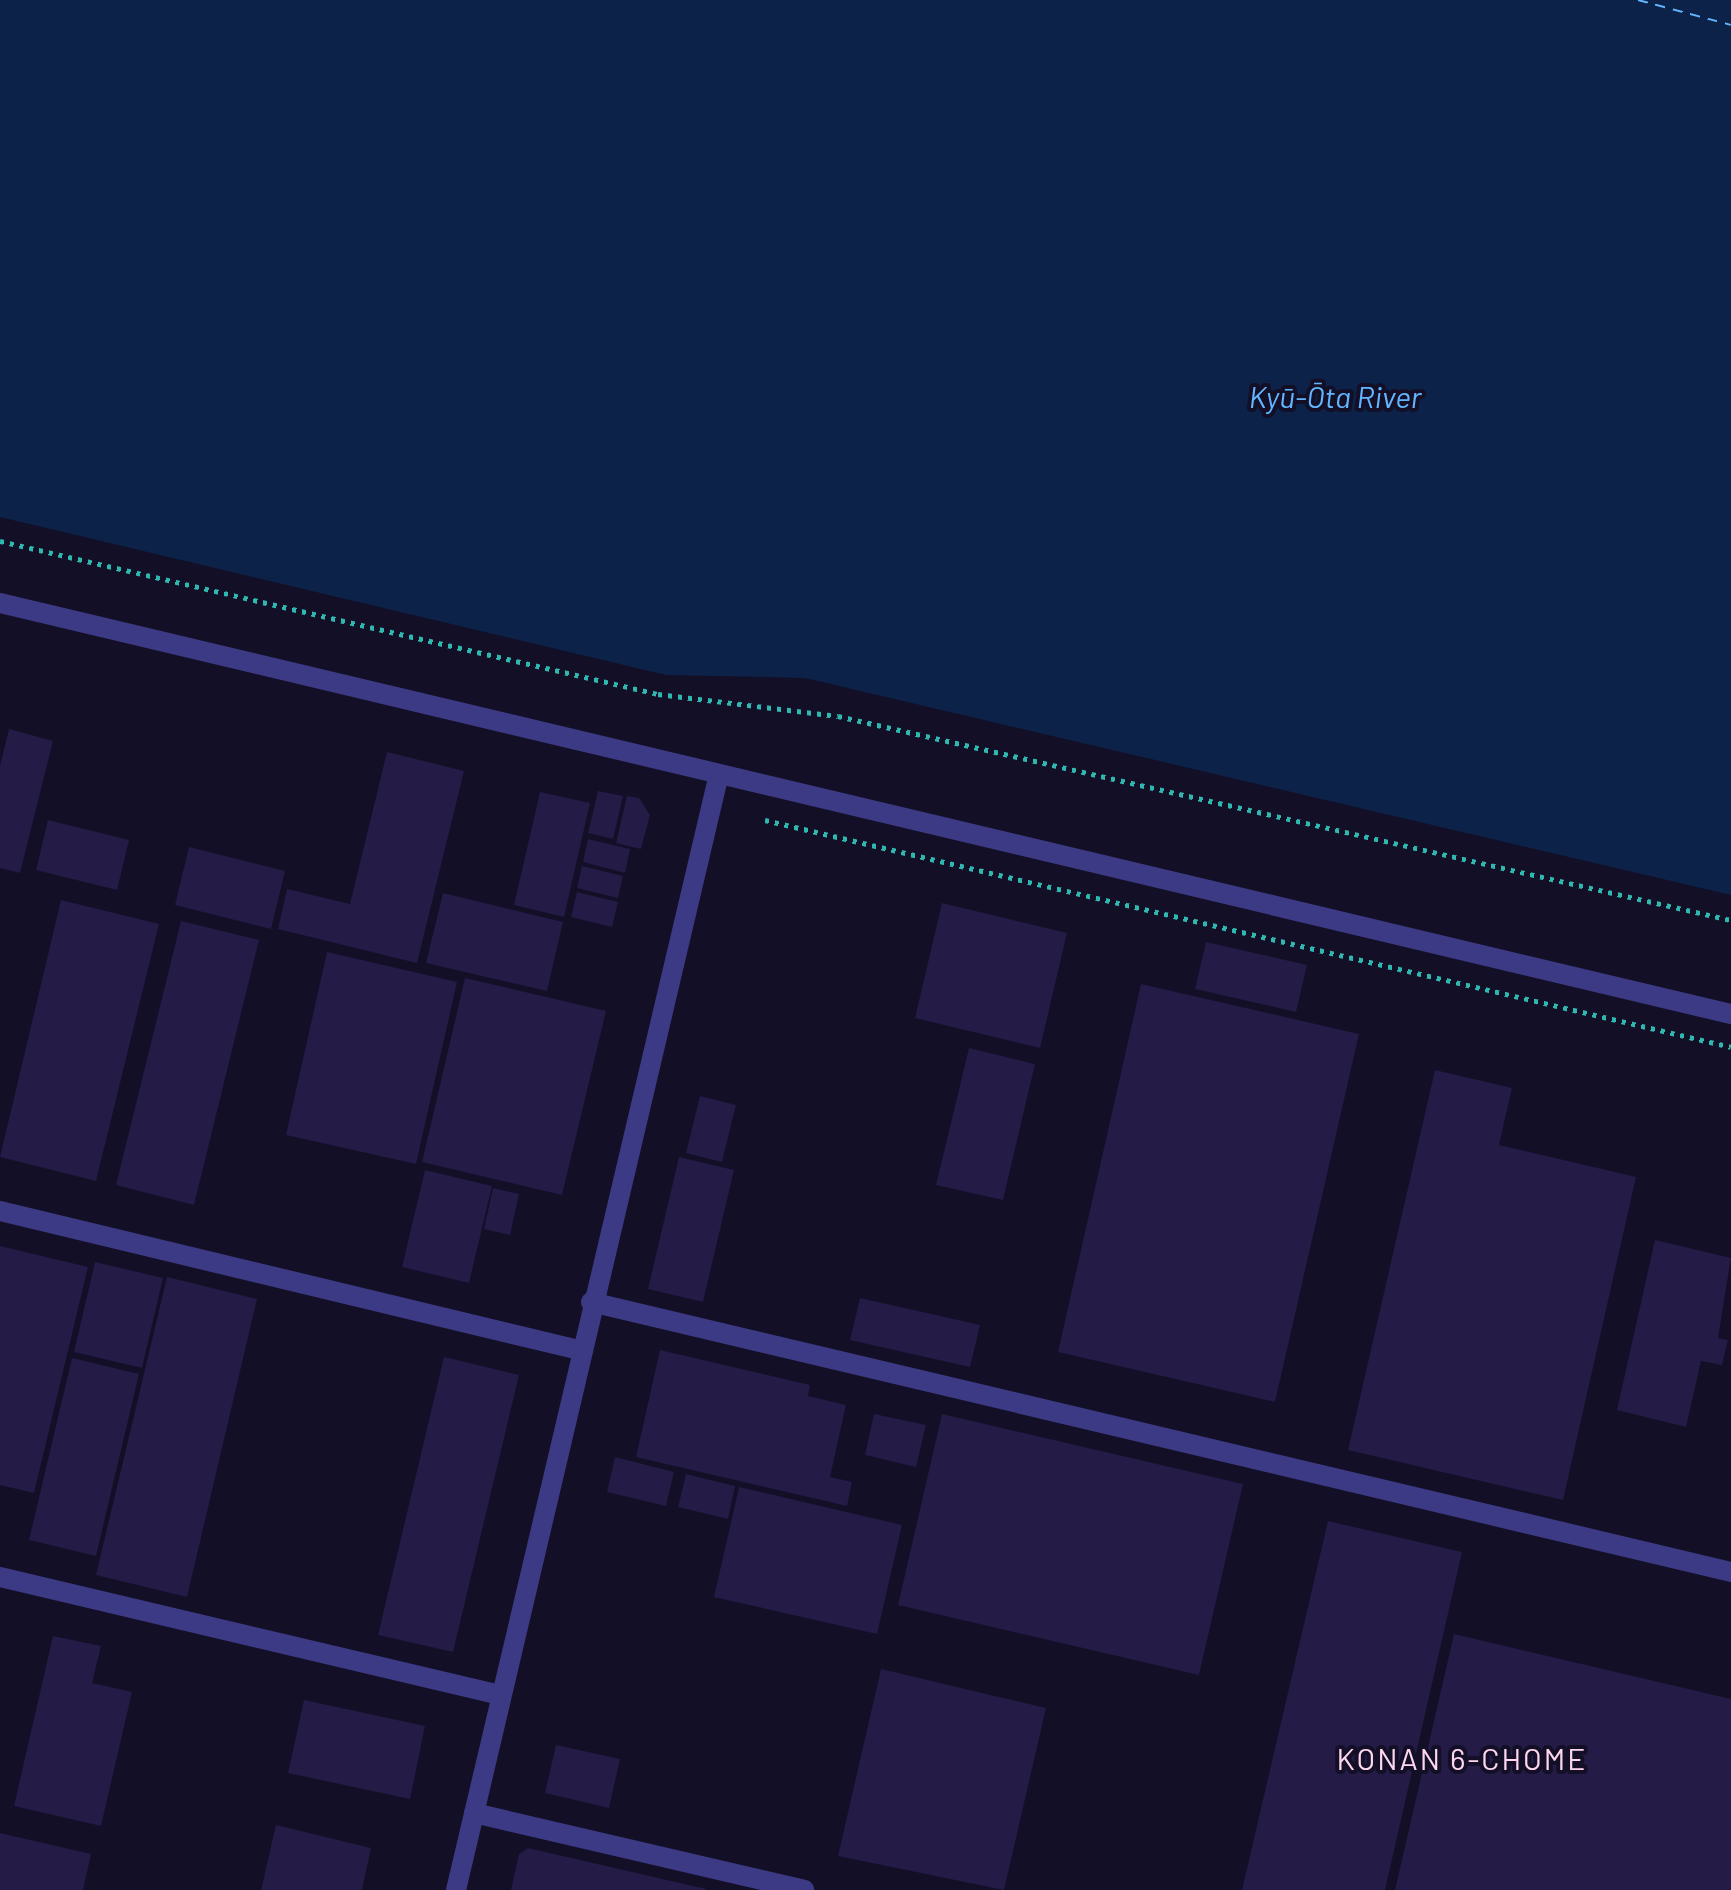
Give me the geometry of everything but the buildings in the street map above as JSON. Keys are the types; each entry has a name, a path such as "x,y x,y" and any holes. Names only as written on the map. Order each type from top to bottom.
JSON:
{"street":[{"path":"0,603 718,778 1731,1014"},
{"path":"456,1890 579,1350 718,778"},
{"path":"0,1211 579,1350"},
{"path":"591,1302 1731,1572"},
{"path":"0,1577 500,1695"},
{"path":"474,1813 804,1890"}],"path":[{"path":"0,541 658,694 838,716 1731,920"},
{"path":"765,820 1731,1047"}],"water":[{"name":"Kyū-Ōta River","path":"0,0 1731,0 1731,895 805,678 666,675 0,517"}],"ferry route":[{"path":"1638,0 1731,25"}],"district":[{"name":"KONAN 6-CHOME","path":"1462,1758"}]}
